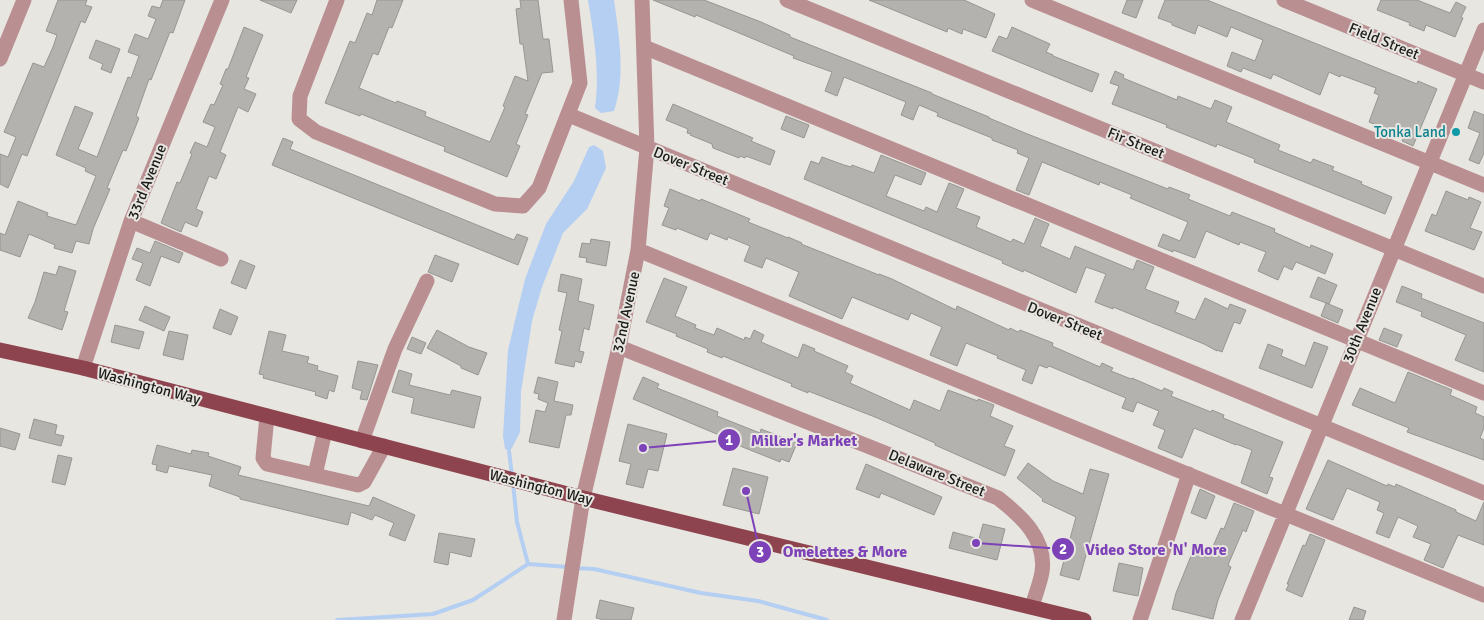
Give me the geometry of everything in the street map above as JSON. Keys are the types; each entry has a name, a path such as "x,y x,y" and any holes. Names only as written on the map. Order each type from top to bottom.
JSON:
{"main road":[{"name":"Washington Way","path":"0,350 83,368 583,498 1084,620"}],"street":[{"path":"0,58 24,0"},
{"name":"33rd Avenue","path":"83,368 131,221 222,0"},
{"path":"337,0 300,96 299,119 316,132 495,204 523,206 539,188 580,83 571,0"},
{"name":"32nd Avenue","path":"564,620 583,498 619,347 638,250 647,148 642,0"},
{"name":"Fir Street","path":"787,0 1484,286"},
{"path":"1032,0 1484,185"},
{"name":"Field Street","path":"1284,0 1484,82"},
{"name":"30th Avenue","path":"1242,620 1484,30"},
{"path":"644,47 1484,392"},
{"name":"Dover Street","path":"569,115 1484,493"},
{"path":"131,221 221,259"},
{"path":"638,250 1484,595"},
{"path":"362,440 395,349 427,282"},
{"name":"Delaware Street","path":"619,347 998,498 1015,511 1030,527 1040,546 1042,571 1032,607"},
{"path":"267,416 263,458 267,464 358,485 364,482 384,446"},
{"path":"315,475 325,431"},
{"path":"1140,620 1189,474"}],"water":[{"path":"588,0 614,0 621,70 618,98 614,111 601,113 595,108 597,68"},
{"path":"594,145 603,151 606,168 587,209 563,233 542,287 532,321 521,392 520,432 509,451 505,449 503,436 508,350 525,279 546,224 574,181 589,147"}],"building":[{"path":"58,0 87,0 85,5 92,7 85,23 81,21 27,156 22,154 8,188 0,184 0,154 8,157 16,137 4,132 33,63 44,67 53,47 57,35 46,31"},
{"path":"163,0 185,0 173,33 170,32 151,80 149,79 136,116 139,118 126,151 123,150 107,188 110,189 93,229 89,244 76,241 72,253 54,248 55,245 29,234 20,257 0,250 0,233 5,235 18,201 48,213 47,216 76,225 96,176 85,171 86,168 56,155 75,106 93,113 78,149 97,157 128,77 131,78 139,56 128,52 135,34 148,39 156,19 148,16 152,6 160,8"},
{"path":"260,0 297,0 291,13"},
{"path":"377,0 403,0 392,28 389,27 378,55 373,53 359,88 396,103 397,101 426,112 425,116 490,142 505,107 503,106 515,76 528,81 523,44 520,44 516,9 521,8 520,0 538,0 543,39 549,39 553,72 542,73 525,114 528,115 516,144 520,146 507,177 444,151 445,147 361,114 360,116 325,103 350,41 355,43 367,13 372,15"},
{"path":"653,0 704,0 1025,133 1168,189 1169,187 1190,195 1188,199 1230,216 1232,212 1275,229 1274,232 1310,248 1311,245 1333,254 1325,274 1296,262 1292,270 1284,266 1278,280 1258,271 1266,252 1240,242 1239,245 1206,231 1195,258 1173,250 1173,252 1158,246 1163,234 1180,241 1188,222 1130,198 1132,195 1100,182 1099,185 1042,162 1029,195 1016,190 1029,158 1017,153 1018,150 937,116 938,113 919,105 913,120 901,115 906,102 844,77 837,96 825,91 832,72 793,58 794,56 696,15 695,17"},
{"path":"869,0 964,0 995,14 986,38 963,29 962,34 948,28 947,32"},
{"path":"1127,0 1143,0 1136,18 1122,13"},
{"path":"1165,0 1207,0 1417,84 1418,81 1437,89 1413,146 1402,141 1404,137 1369,122 1379,95 1374,93 1376,88 1329,72 1320,95 1273,74 1271,79 1243,68 1241,72 1227,66 1232,52 1255,61 1263,40 1231,27 1227,37 1198,25 1195,34 1172,25 1172,23 1158,18"},
{"path":"1381,0 1417,0 1450,13 1456,2 1466,7 1455,37 1426,25 1424,31 1409,25 1410,23 1377,10"},
{"path":"244,27 263,35 246,77 249,78 244,89 256,94 248,112 238,107 220,152 226,155 216,179 209,176 196,209 203,212 197,227 185,222 181,232 161,223 177,182 180,183 195,142 207,147 215,127 203,122 211,104 214,105 223,85 220,84 226,69 228,69"},
{"path":"1012,27 1050,44 1046,52 1053,56 1099,74 1092,92 992,51 999,36 1007,39"},
{"path":"96,40 120,49 111,73 101,69 103,64 89,58"},
{"path":"1115,71 1124,75 1123,78 1177,100 1178,96 1211,109 1215,100 1232,107 1226,122 1280,145 1278,150 1311,163 1313,159 1334,167 1332,170 1392,197 1385,214 1254,162 1255,159 1217,144 1216,147 1166,127 1167,125 1112,104 1119,86 1110,83"},
{"path":"673,104 753,138 751,141 775,151 770,165 746,156 745,158 740,156 739,158 713,148 712,144 687,133 688,129 666,120"},
{"path":"1474,111 1484,115 1484,153 1479,164 1469,160 1480,133 1468,128"},
{"path":"786,116 809,125 804,138 781,129"},
{"path":"283,138 293,142 290,149 514,240 517,234 528,238 518,265 272,165"},
{"path":"881,155 926,173 921,185 895,175 886,196 924,211 926,207 937,212 949,183 964,189 956,208 980,217 976,227 1011,242 1013,239 1024,244 1035,218 1049,224 1040,246 1070,259 1075,246 1133,270 1137,260 1154,267 1145,289 1179,302 1175,312 1195,320 1205,298 1228,309 1230,304 1246,310 1240,324 1234,322 1222,352 1217,351 1113,307 1113,309 1095,302 1106,274 1086,267 1076,293 804,179 811,161 819,164 822,157 874,173"},
{"path":"670,189 700,201 701,199 750,219 748,222 892,279 956,310 957,306 1009,330 1010,328 1018,332 1020,330 1053,343 1052,346 1100,367 1102,363 1113,368 1111,371 1162,391 1164,388 1173,392 1171,396 1211,412 1212,410 1224,415 1223,418 1283,442 1269,477 1273,478 1267,494 1241,483 1252,450 1194,428 1182,458 1158,448 1165,430 1153,425 1159,411 1137,402 1133,412 1122,408 1126,398 1049,366 1047,368 1039,365 1032,384 1022,380 1026,370 966,343 957,366 930,355 942,327 911,313 908,320 852,297 842,319 789,296 799,272 766,258 762,268 744,261 750,246 728,237 727,240 710,233 707,240 677,228 676,230 662,225 669,208 664,206"},
{"path":"1446,191 1468,200 1469,197 1481,202 1470,228 1482,232 1474,250 1425,231 1432,214 1436,216"},
{"path":"591,239 610,242 606,266 586,262 587,258 579,257 582,243 590,244"},
{"path":"155,241 183,253 179,263 161,256 150,286 136,280 143,263 132,259 137,248 150,253"},
{"path":"435,255 459,264 452,282 428,272"},
{"path":"240,260 255,266 246,289 231,283"},
{"path":"59,266 76,271 64,311 68,312 62,330 28,318 44,272 56,275"},
{"path":"561,274 582,279 578,301 594,305 589,330 584,328 579,351 584,352 581,363 575,361 574,367 555,363 562,331 559,330 567,293 558,291"},
{"path":"1318,277 1337,285 1329,304 1310,297"},
{"path":"664,278 687,287 675,316 696,325 695,328 714,335 717,328 744,340 745,337 750,339 754,330 764,335 761,342 798,358 803,344 848,366 845,372 853,376 850,383 910,410 914,400 940,411 948,390 994,405 990,416 1013,426 1004,446 1015,450 1005,476 875,417 808,391 808,393 791,386 792,384 723,356 722,358 707,352 708,349 646,322"},
{"path":"1402,286 1422,294 1421,298 1484,323 1484,372 1455,360 1466,335 1421,316 1422,312 1396,302"},
{"path":"1326,303 1343,310 1338,323 1321,316"},
{"path":"145,306 170,317 164,331 139,320"},
{"path":"220,309 238,317 231,335 213,328"},
{"path":"115,325 144,332 139,349 111,342"},
{"path":"1384,328 1402,335 1397,347 1379,340"},
{"path":"437,330 469,347 487,353 478,375 461,368 461,366 427,348"},
{"path":"169,331 188,335 183,360 163,355"},
{"path":"269,331 286,335 282,351 309,357 307,363 318,366 317,370 338,376 334,392 329,390 327,399 315,395 316,392 263,378 264,375 259,374"},
{"path":"412,337 426,343 421,354 407,349"},
{"path":"1314,342 1328,347 1312,388 1259,368 1268,344 1283,350 1281,356 1305,366"},
{"path":"358,361 378,365 367,400 360,399 362,391 352,388"},
{"path":"399,370 412,374 409,385 450,395 452,390 481,397 474,428 411,413 414,398 392,392"},
{"path":"1408,372 1452,390 1450,395 1477,407 1475,413 1484,417 1484,428 1480,438 1484,440 1484,460 1407,432 1409,428 1352,405 1360,388 1395,403"},
{"path":"538,377 558,382 554,401 573,405 571,415 566,415 559,448 529,442 536,410 545,412 548,403 538,399 539,394 534,393"},
{"path":"643,377 659,384 657,388 718,412 717,416 760,433 761,429 797,443 789,462 781,459 780,462 730,442 731,440 633,399"},
{"path":"34,419 57,425 55,434 64,436 61,446 29,438"},
{"path":"628,424 667,434 658,471 648,469 643,488 626,484 631,464 619,461"},
{"path":"0,428 20,434 15,450 0,446"},
{"path":"157,445 191,454 192,450 209,453 208,456 241,467 238,475 369,506 373,497 415,515 405,541 389,535 394,523 375,515 372,520 351,512 348,525 240,499 240,497 209,486 212,475 169,466 167,473 156,470 157,465 152,464"},
{"path":"58,455 72,458 65,485 52,482"},
{"path":"1328,460 1387,486 1388,484 1395,487 1396,484 1456,510 1456,512 1476,521 1484,502 1484,545 1458,535 1443,568 1424,560 1431,544 1413,537 1418,526 1398,517 1389,538 1376,533 1384,513 1377,510 1380,502 1347,488 1333,520 1306,509"},
{"path":"1028,463 1053,481 1083,494 1090,469 1109,474 1079,580 1060,575 1076,517 1042,501 1043,499 1017,478"},
{"path":"866,464 942,497 934,515 881,493 879,498 856,489"},
{"path":"733,468 768,477 759,514 723,505"},
{"path":"1200,489 1215,496 1206,519 1191,513"},
{"path":"1234,503 1254,511 1246,532 1243,530 1228,565 1231,567 1213,619 1172,609 1176,593 1193,551 1208,558 1221,528 1224,529"},
{"path":"983,524 1005,529 997,560 949,548 953,532 979,539"},
{"path":"439,533 475,539 471,557 450,552 448,565 434,562"},
{"path":"1310,534 1325,540 1302,597 1286,590 1303,545 1305,546"},
{"path":"1119,563 1143,568 1138,596 1113,591"},
{"path":"600,600 634,608 631,620 604,620 596,618"},
{"path":"1354,607 1366,611 1363,620 1349,620"}],"waterway":[{"path":"509,451 512,476"},
{"path":"513,483 517,522 528,564"},
{"path":"337,620 433,614 473,600 528,564 568,567"},
{"path":"575,568 594,569 701,593 758,601 827,620"}],"place":[{"name":"Tonka Land","path":"1456,132"},
{"name":"Miller's Market","path":"643,448"},
{"name":"Omelettes & More","path":"746,491"},
{"name":"Video Store 'N' More","path":"976,543"}]}
